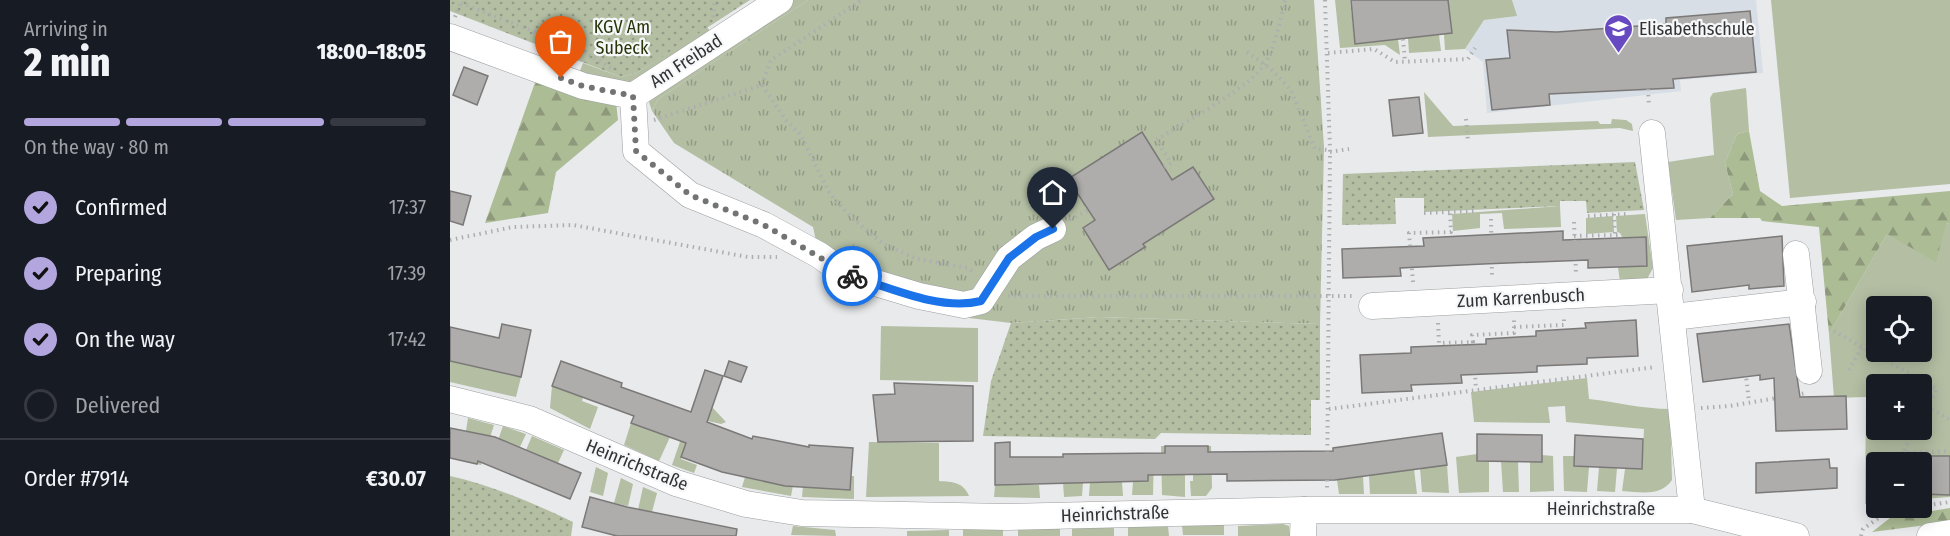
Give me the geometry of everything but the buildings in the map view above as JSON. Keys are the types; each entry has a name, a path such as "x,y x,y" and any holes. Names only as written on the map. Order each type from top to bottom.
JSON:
{"street":[{"name":"Am Freibad","path":"450,37 583,86 633,96 780,0"},
{"path":"633,96 636,151 690,195 764,225 819,255 846,274 919,296 964,305 981,301 1009,258 1036,237 1053,229"},
{"path":"1652,133 1692,510"},
{"path":"1796,254 1809,371"},
{"name":"Zum Karrenbusch","path":"1372,306 1670,290"},
{"path":"1673,317 1803,302"},
{"name":"Heinrichstraße","path":"450,399 529,419 676,483 746,504 802,513 1007,517 1315,510 1692,510 1796,536"},
{"path":"1303,536 1315,510"},
{"path":"1930,536 1950,533"}],"path":[{"path":"704,22 714,17 716,0"},
{"path":"762,85 771,60 862,0"},
{"path":"1053,229 1086,213 1171,163 1156,140 1247,82 1265,65 1274,45 1284,0"},
{"path":"1315,510 1329,409 1330,151 1325,0"},
{"path":"461,3 581,50 616,70"},
{"path":"1403,39 1405,62"},
{"path":"1328,53 1374,49 1395,62 1405,62 1468,59 1475,48"},
{"path":"1247,52 1265,65 1291,90 1315,149 1330,151 1349,149"},
{"path":"635,123 665,118 762,85"},
{"path":"762,85 785,119 800,134 830,194 850,216 882,243 917,258 967,267 980,276 1000,273"},
{"path":"1648,89 1649,106"},
{"path":"1466,119 1468,142"},
{"path":"1424,213 1476,211"},
{"path":"1450,212 1450,232 1409,233 1426,303 1439,343 1473,342"},
{"path":"1574,236 1617,235 1614,214"},
{"path":"1588,216 1627,214"},
{"path":"1476,390 1472,335 1514,333 1502,299 1491,219"},
{"path":"1574,222 1577,295"},
{"path":"450,240 513,227 573,225 748,257 782,257"},
{"path":"987,295 1330,295 1363,296 1372,306"},
{"path":"1738,309 1749,402"},
{"path":"1834,331 1910,374"},
{"path":"1849,370 1862,347"},
{"path":"1329,409 1677,364"},
{"path":"1682,409 1807,393 1806,372 1809,371"},
{"path":"1932,386 1937,389 1932,398"},
{"path":"1932,409 1949,419 1950,425"},
{"path":"1926,452 1950,451"},
{"path":"1932,505 1950,502"},
{"path":"1861,536 1863,529 1879,518"}],"shaded area":[{"name":"Elisabethschule","path":"1512,0 1756,0 1763,73 1680,80 1681,91 1487,113 1483,62 1465,49 1484,20 1516,16"}],"green space":[{"name":"KGV Am Subeck","path":"450,0 750,0 637,73 621,77 450,11"},
{"path":"793,0 808,0 658,99 652,111 649,102 657,88"},
{"path":"808,0 1314,0 1324,147 1320,324 1099,317 1011,323 969,318 846,274 819,255 813,227 674,143 652,111 658,99"},
{"path":"1335,0 1350,0 1355,44 1398,39 1400,55 1385,45 1340,48"},
{"path":"1448,0 1512,0 1517,16 1484,20 1465,49 1445,50 1444,34 1452,33"},
{"path":"1771,0 1950,0 1950,184 1790,198"},
{"path":"707,27 713,35 628,84 578,76 583,63 621,77 637,73"},
{"path":"1439,35 1441,51 1409,53 1408,38"},
{"path":"537,77 616,102 618,120 556,172 548,213 485,223"},
{"path":"1746,88 1749,131 1737,134 1725,163 1733,194 1710,218 1676,220 1668,162 1714,155 1710,98 1713,93"},
{"path":"1424,92 1453,126 1598,121 1600,124 1611,124 1612,119 1626,120 1632,124 1633,131 1620,128 1428,137"},
{"path":"1749,131 1760,191 1782,206 1950,191 1950,224 1946,223 1936,262 1887,234 1829,334 1819,227 1762,221 1760,218 1710,218 1733,194 1725,163 1737,134"},
{"path":"1635,162 1644,210 1587,213 1586,201 1560,201 1560,206 1424,212 1424,198 1395,198 1396,224 1342,225 1343,174"},
{"path":"1560,206 1561,227 1504,229 1502,213 1480,214 1480,228 1453,231 1452,214"},
{"path":"1645,214 1653,268 1647,279 1620,282 1618,267 1647,266 1646,237 1622,237 1617,232 1616,216"},
{"path":"1613,216 1614,232 1586,234 1586,218"},
{"path":"1950,224 1950,497 1932,498 1932,452 1866,452 1865,504 1866,397 1834,398 1829,334 1887,234"},
{"path":"1099,317 1320,324 1320,400 1311,400 1311,435 1161,433 1155,439 983,436 991,381 1011,323"},
{"path":"881,326 978,328 978,382 880,380"},
{"path":"450,361 521,377 516,397 450,382"},
{"path":"1587,378 1589,399 1670,409 1672,480 1662,489 1650,492 1622,491 1625,469 1642,469 1644,429 1566,422 1565,406 1548,407 1550,423 1474,422 1471,392"},
{"path":"552,386 583,397 582,401 598,407 590,429 550,408"},
{"path":"694,401 712,407 726,422 721,424 695,418 681,459 697,465 694,473 672,465"},
{"path":"468,418 494,425 481,465 477,464 483,435 466,431"},
{"path":"631,423 670,437 659,461 624,445"},
{"path":"503,426 526,434 520,447 504,441 489,466"},
{"path":"532,436 564,450 558,463 526,450"},
{"path":"869,442 939,443 939,481 961,485 969,496 866,497"},
{"path":"1161,446 1165,446 1166,475 1185,475 1185,497 1162,495"},
{"path":"1208,446 1211,446 1212,488 1206,496 1191,496 1190,481 1193,481 1193,475 1208,474"},
{"path":"1148,453 1154,453 1153,495 1132,495 1133,482 1148,481"},
{"path":"1477,454 1477,461 1489,462 1489,492 1459,493 1456,457"},
{"path":"1542,455 1553,456 1554,491 1530,492 1530,462 1542,462"},
{"path":"1563,456 1574,456 1574,466 1589,467 1587,492 1564,491"},
{"path":"1501,461 1518,462 1519,492 1503,492"},
{"path":"1447,465 1449,493 1422,492 1420,468"},
{"path":"596,467 608,473 603,496 590,492"},
{"path":"1599,467 1617,468 1615,492 1597,491"},
{"path":"1414,469 1417,494 1370,494 1369,475"},
{"path":"795,475 791,496 742,487 745,477"},
{"path":"804,475 809,487 850,490 851,476 854,476 854,499 802,497"},
{"path":"450,476 513,496 573,522 571,536 450,536"},
{"path":"1363,476 1364,494 1339,494 1337,480"},
{"path":"621,478 633,484 628,506 614,503"},
{"path":"1063,482 1083,482 1082,496 1064,497"},
{"path":"1090,482 1122,482 1123,496 1089,496"},
{"path":"995,485 1039,485 1040,498 994,497"},
{"path":"643,487 657,493 652,512 638,510"},
{"path":"1950,508 1950,522 1872,532 1890,518 1932,518 1932,511"},
{"path":"1283,524 1289,526 1290,536 1238,536 1238,526"},
{"path":"1182,525 1224,525 1224,535 1183,535"},
{"path":"793,526 835,530 836,536 791,535"},
{"path":"1114,526 1114,536 1072,536 1072,528"},
{"path":"1168,526 1169,536 1128,536 1128,527"},
{"path":"1018,527 1060,528 1060,536 1018,536"},
{"path":"963,529 1003,529 1003,536 963,536"},
{"path":"949,530 949,536 907,536 907,531"}],"way so far":[{"path":"561,78 583,86 633,96 636,151 690,195 764,225 852,276"}],"place":[{"name":"Elisabethschule","path":"1618,54"}],"route":[{"path":"852,276 919,296 964,305 981,301 1009,258 1036,237 1053,229"}]}
